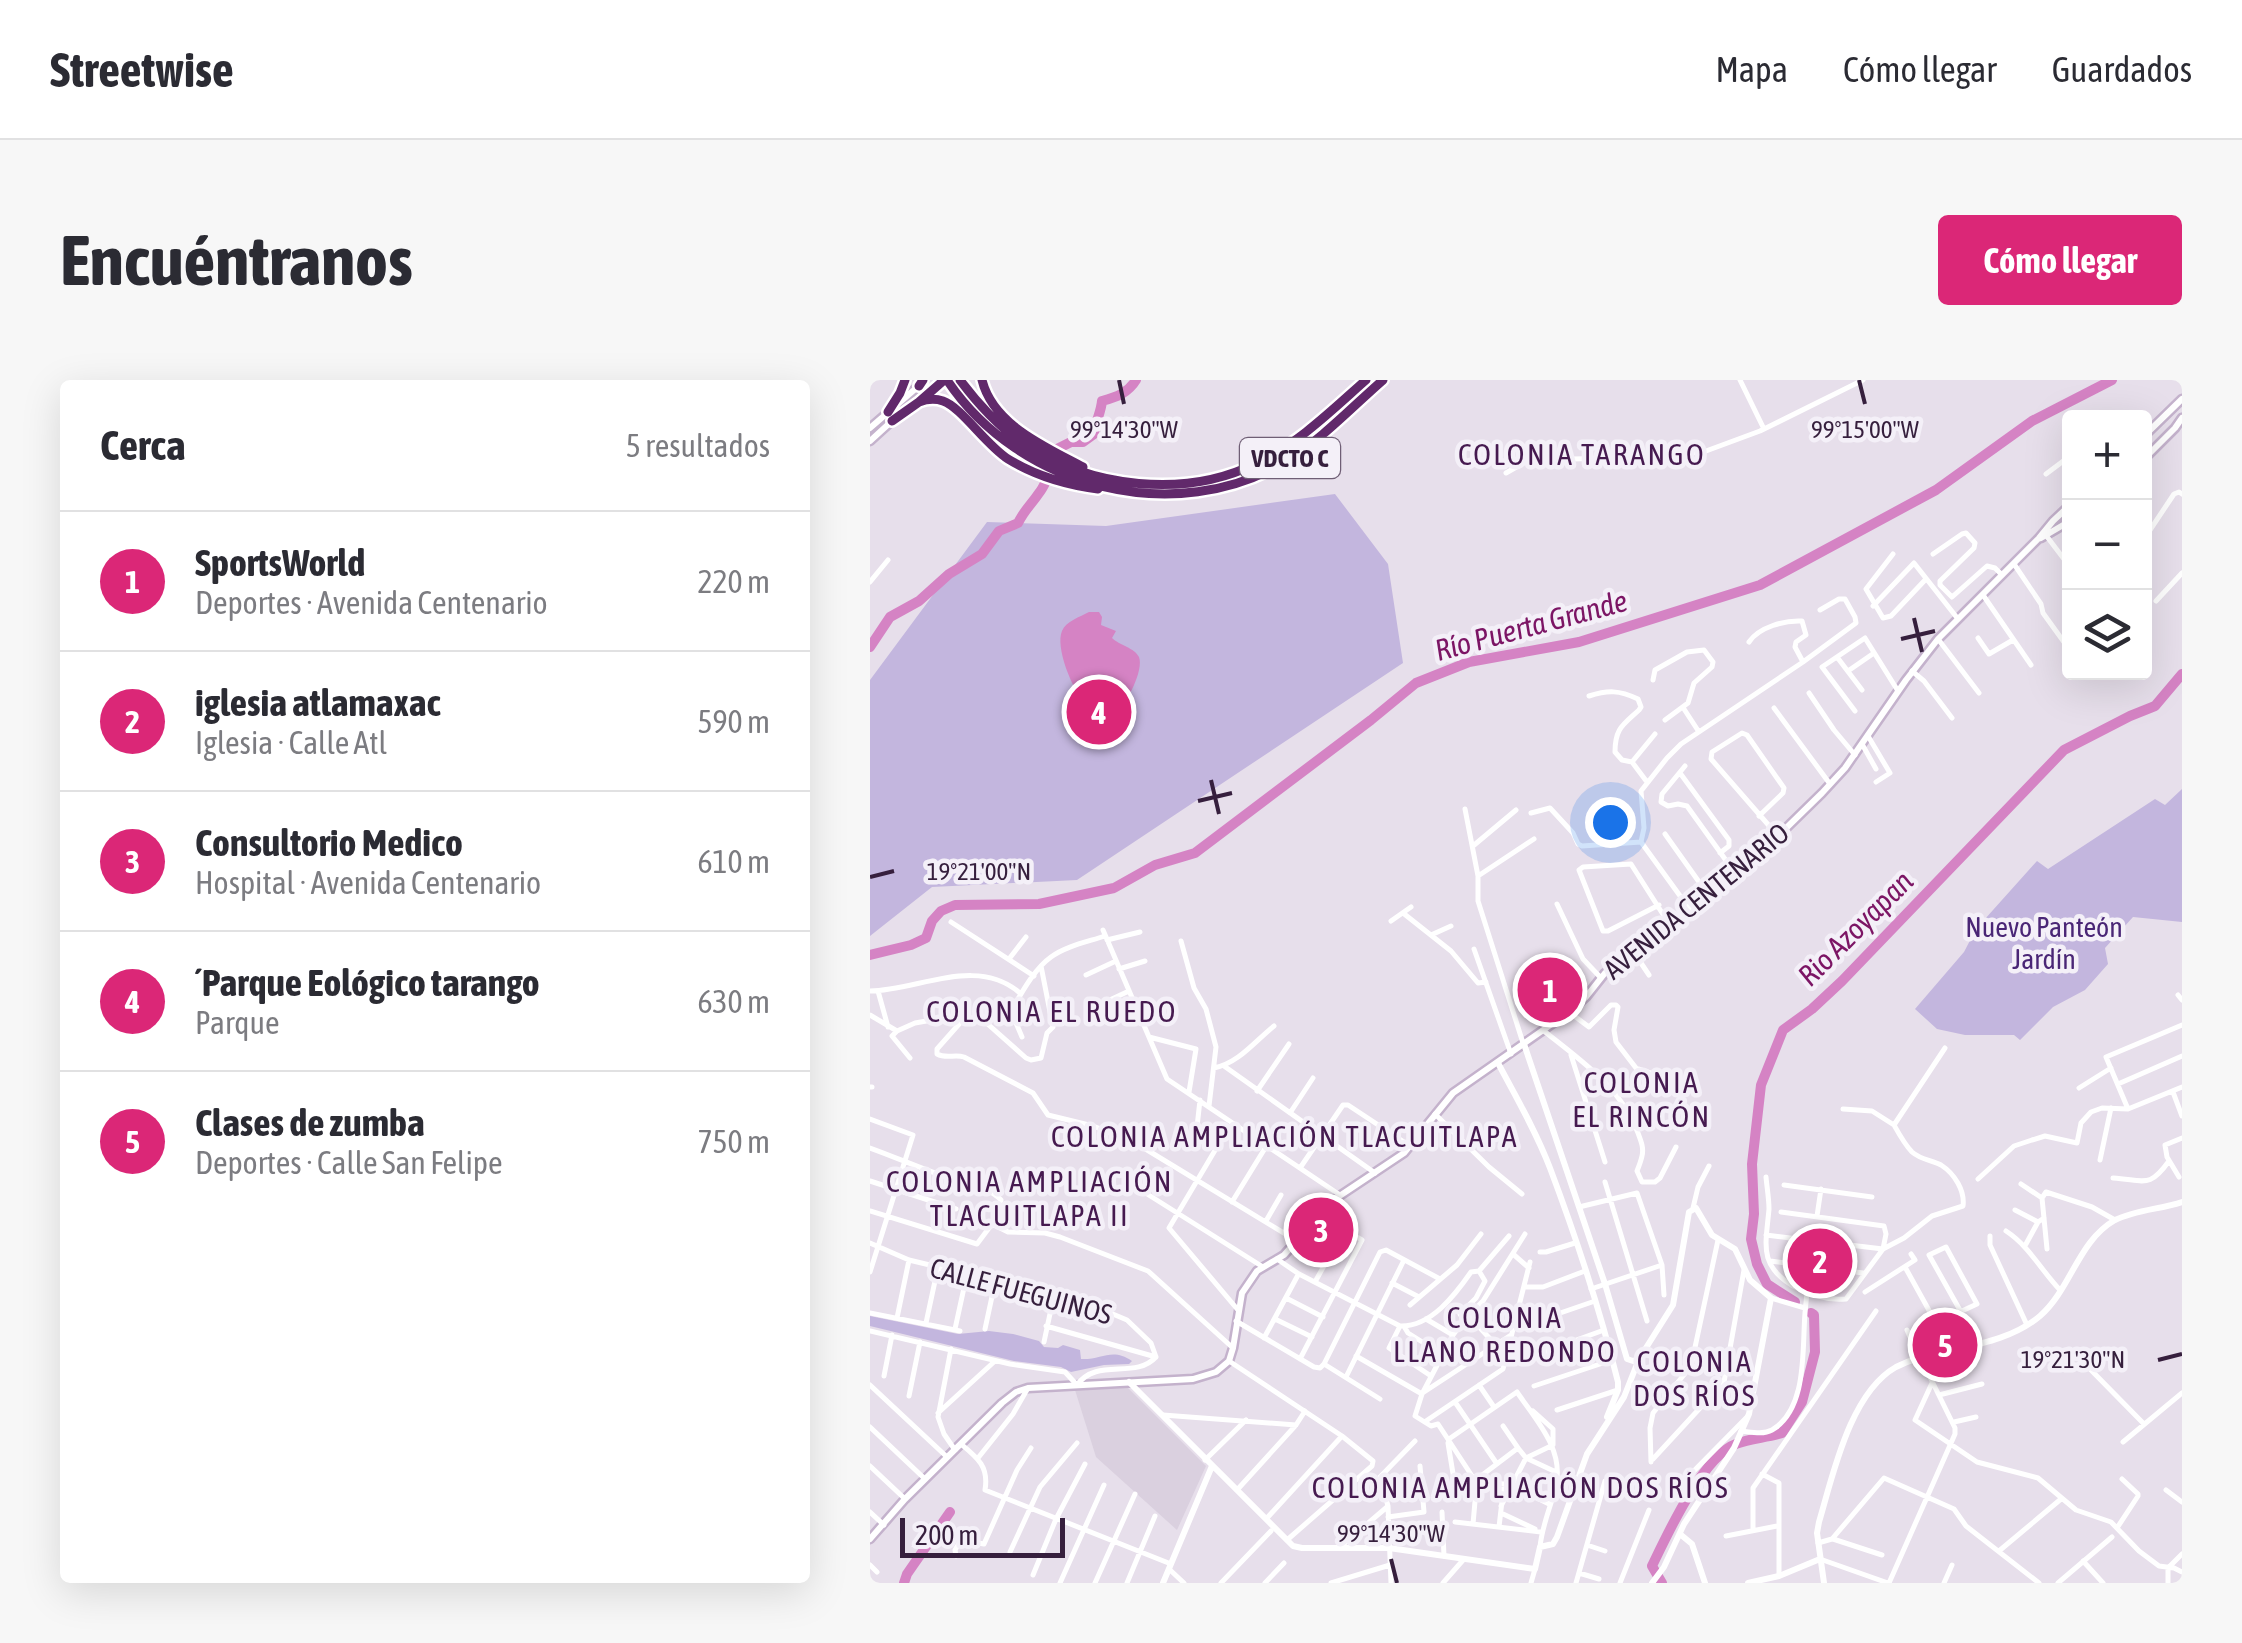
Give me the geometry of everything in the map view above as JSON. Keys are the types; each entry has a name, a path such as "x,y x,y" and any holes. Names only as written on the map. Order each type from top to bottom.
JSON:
{"highway":[{"path":"890,416 905,380"},
{"path":"960,380 991,424"},
{"path":"982,380 990,400 991,424"},
{"name":"VDCTO C","path":"1366,380 1283,450 1254,465 1176,489 1098,489 1026,469 997,451 991,424 1026,434 1093,475 1119,480 1176,489 1198,492 1258,475 1287,460 1312,443 1382,380"},
{"path":"919,402 932,383"},
{"path":"932,383 991,424"},
{"path":"932,383 957,410"},
{"path":"890,416 919,402 938,399 991,424"}],"street":[{"path":"1740,380 1764,428"},
{"path":"1506,472 1529,460 1658,458 1706,452 1863,380"},
{"path":"870,428 932,383"},
{"path":"870,441 890,416 932,383"},
{"path":"2152,429 2182,399"},
{"path":"2152,452 2182,418"},
{"path":"2152,444 2156,448"},
{"path":"2046,474 2062,462"},
{"path":"2152,528 2174,494 2182,494"},
{"name":"AVENIDA CENTENARIO","path":"1263,1267 1277,1260 1340,1195 1398,1158 1452,1094 1569,1012 1602,978 1692,911 1778,836 1855,754 1938,639 2062,514"},
{"name":"AVENIDA CENTENARIO","path":"2043,535 2062,525"},
{"path":"1933,554 1962,534 1975,542 1974,548 1940,581 1952,597 1988,566 2002,576"},
{"path":"2043,535 2062,558"},
{"path":"1893,554 1866,587 1882,618 1889,618 1926,579"},
{"path":"870,582 888,560"},
{"path":"1873,606 1914,563 1958,619"},
{"path":"2014,564 2043,613 2062,636"},
{"path":"2156,601 2182,573"},
{"path":"1983,594 2030,665"},
{"path":"1692,911 1641,842 1644,828 1640,796 1666,758 1856,623 1844,599 1820,610"},
{"path":"1749,642 1757,632 1802,621 1806,634 1795,647 1803,662"},
{"path":"1855,711 1822,667 1865,638 1898,691"},
{"path":"1978,638 1989,654 2013,640"},
{"path":"1938,639 1979,693"},
{"path":"1653,680 1655,670 1687,652 1700,649 1710,656 1713,665 1694,684 1692,697 1665,720"},
{"path":"1848,671 1875,652"},
{"path":"1837,657 1862,690"},
{"path":"1912,671 1952,718"},
{"path":"1589,696 1614,690 1640,702 1639,710 1621,725 1616,739 1618,757 1632,762 1647,782"},
{"path":"1809,693 1855,754"},
{"path":"1683,708 1699,732"},
{"path":"1774,708 1830,784"},
{"path":"1760,816 1784,788 1742,732 1712,752 1711,759 1760,816 1778,836"},
{"path":"1632,762 1655,734"},
{"path":"1868,736 1890,774 1876,782"},
{"path":"1862,744 1876,769"},
{"path":"1685,766 1662,794 1661,802 1686,806 1735,873"},
{"path":"1680,773 1729,840 1730,846 1720,854"},
{"path":"1532,813 1550,808 1582,846 1641,842"},
{"path":"1465,810 1478,876 1478,901 1520,1037 1628,1359 1639,1359"},
{"path":"1472,846 1516,810"},
{"path":"1665,834 1709,896"},
{"path":"1478,876 1534,840"},
{"path":"1659,906 1603,931 1579,870 1631,864 1659,906 1671,927"},
{"path":"1557,904 1583,959 1602,978"},
{"path":"1391,921 1411,907"},
{"path":"1403,912 1451,951 1478,984 1486,982"},
{"path":"951,922 1034,976"},
{"path":"1430,934 1450,926"},
{"path":"1140,932 1105,935 1050,958 1011,1012 964,1022 937,1049 937,1054 958,1055 1033,1093 1048,1115 1134,1142 1297,1241"},
{"path":"1105,935 1166,1079 1340,1195"},
{"path":"1009,959 1026,937"},
{"path":"1180,941 1194,988 1206,1008 1216,1047 1209,1106"},
{"path":"1474,948 1511,1054"},
{"path":"1635,954 1649,974"},
{"path":"1086,975 1145,961"},
{"path":"981,1019 1031,1060 1041,1058 1053,1027 1041,966"},
{"path":"888,1027 874,991 955,975 1005,982 1021,994"},
{"path":"1100,1005 1129,991"},
{"path":"1569,1012 1589,1027 1616,1004 1616,1042 1636,1068 1685,1088"},
{"path":"1011,1012 1022,1037"},
{"path":"870,1015 897,1031"},
{"path":"910,1058 892,1036 897,1031 949,1016 964,1022"},
{"path":"2128,1109 2106,1057 2182,1025"},
{"path":"1214,1068 1240,1055 1274,1026"},
{"path":"1544,1031 1622,1101 1643,1146 1637,1171 1642,1182 1660,1178 1676,1147"},
{"path":"1148,1037 1196,1049 1189,1093"},
{"path":"1257,1091 1289,1044"},
{"path":"1894,1125 1945,1048"},
{"path":"1570,1052 1605,1162"},
{"path":"2118,1084 2182,1056"},
{"path":"1498,1063 1549,1166 1604,1330 1618,1390 1606,1422"},
{"path":"1224,1066 1376,1174"},
{"path":"2079,1088 2111,1068"},
{"path":"1290,1113 1313,1078"},
{"path":"1978,1180 2014,1146 2045,1136 2077,1143 2082,1123 2091,1112 2128,1109 2182,1087"},
{"path":"2173,1092 2182,1116"},
{"path":"1200,1100 1196,1136 1217,1146 1170,1224 1171,1232 1238,1310"},
{"path":"1300,1168 1342,1106 1348,1105 1410,1146"},
{"path":"2100,1160 2111,1108"},
{"path":"1766,1177 1766,1246 1774,1272 1807,1294 1838,1300 1846,1298 1883,1249 1932,1216 1963,1206 1965,1200 1953,1175 1940,1164 1916,1155 1894,1125 1878,1112 1842,1109"},
{"path":"1436,1114 1522,1194"},
{"path":"870,1119 914,1135 870,1272"},
{"path":"2179,1177 2165,1146 2182,1138"},
{"path":"1232,1202 1267,1145"},
{"path":"870,1148 998,1196 1001,1202 978,1244 870,1211"},
{"path":"2113,1178 2151,1181 2169,1161"},
{"path":"1549,1166 1563,1162"},
{"path":"1540,1548 1553,1544 1557,1537 1587,1454 1624,1396 1639,1359 1672,1306 1689,1212 1709,1166"},
{"path":"870,1182 956,1209"},
{"path":"1605,1182 1647,1321"},
{"path":"2021,1184 2044,1196"},
{"path":"1784,1185 1872,1198"},
{"path":"1817,1216 1820,1190"},
{"path":"870,1539 1010,1396 1028,1388 1205,1377 1229,1362 1244,1287 1263,1267 1144,1192"},
{"path":"2047,1250 2041,1220 2044,1196 2049,1192 2115,1220"},
{"path":"1580,1207 1639,1194 1662,1266 1664,1294"},
{"path":"1266,1222 1281,1195"},
{"path":"1824,1583 1817,1532 1823,1509 1850,1428 1863,1401 1886,1374 1918,1358 1995,1340 2027,1324 2040,1316 2094,1237 2115,1220 2182,1202"},
{"path":"1694,1208 1712,1235 1734,1249 1760,1290 1771,1298 1805,1308"},
{"path":"2015,1210 2041,1220"},
{"path":"1782,1212 1881,1224 1886,1234 1883,1249"},
{"path":"1300,1360 1361,1238 1318,1215"},
{"path":"2025,1245 2041,1220"},
{"path":"992,1224 1008,1232 1060,1237 1148,1271 1233,1348"},
{"path":"1316,1282 1344,1230"},
{"path":"2006,1231 2025,1245 2060,1290"},
{"path":"1410,1305 1457,1265 1481,1234"},
{"path":"1525,1234 1483,1301 1453,1336 1422,1394 1415,1416 1431,1426 1438,1424 1472,1476 1513,1486 1550,1504"},
{"path":"1766,1235 1883,1249"},
{"path":"1402,1326 1425,1319 1457,1292 1508,1236"},
{"path":"1990,1236 1990,1245 2027,1324"},
{"path":"1718,1240 1691,1366 1653,1413 1651,1462 1724,1382 1744,1270"},
{"path":"1740,1433 1770,1431 1787,1415 1800,1388 1814,1242"},
{"path":"1540,1252 1575,1243"},
{"name":"CALLE FUEGUINOS","path":"870,1244 908,1260 996,1278 1127,1320 1151,1342 1156,1357"},
{"path":"1962,1312 1930,1255 1946,1247 1977,1304 1962,1312 1949,1317 1967,1347"},
{"path":"1236,1322 1319,1368 1382,1250 1440,1280"},
{"path":"1426,1422 1503,1369 1529,1265 1512,1254"},
{"path":"1865,1292 1905,1267 1913,1257"},
{"path":"896,1318 908,1260"},
{"path":"1277,1260 1402,1326 1443,1355"},
{"path":"1346,1376 1404,1260"},
{"path":"1770,1261 1864,1273"},
{"path":"1591,1289 1662,1266"},
{"path":"926,1324 938,1267"},
{"path":"1748,1583 1779,1576 1820,1559 1889,1583 1955,1434 1954,1422 1926,1371 1952,1358 1951,1350 1905,1267"},
{"path":"1525,1287 1543,1288 1584,1271"},
{"path":"1475,1272 1485,1281 1476,1298 1460,1314 1506,1356"},
{"path":"870,1313 957,1330 967,1274"},
{"path":"1264,1338 1299,1274"},
{"path":"985,1328 996,1278"},
{"path":"1392,1282 1419,1297"},
{"path":"1044,1342 1054,1295"},
{"path":"1286,1298 1323,1317"},
{"path":"1653,1583 1699,1500 1734,1448 1749,1414 1771,1298"},
{"path":"1540,1320 1595,1301"},
{"path":"1753,1530 1753,1488 1876,1311"},
{"path":"1275,1319 1312,1338"},
{"path":"1425,1319 1453,1336"},
{"name":"CALLE FUEGUINOS","path":"1046,1326 1156,1357"},
{"path":"1402,1326 1388,1348 1432,1376"},
{"path":"1522,1360 1604,1330"},
{"path":"1906,1330 1918,1358"},
{"path":"870,1332 1065,1372 1077,1385"},
{"path":"1422,1394 1512,1334"},
{"path":"884,1376 892,1336"},
{"path":"909,1396 920,1342"},
{"path":"951,1349 938,1422 958,1447 978,1458 986,1474 985,1490 1140,1551 1170,1566 1184,1583"},
{"path":"1356,1356 1422,1394"},
{"name":"CALLE FUEGUINOS","path":"1077,1385 1090,1372 1144,1366 1156,1357"},
{"path":"938,1413 996,1360"},
{"path":"1534,1386 1612,1360"},
{"path":"1229,1362 1342,1436 1373,1461 1372,1466 1287,1540"},
{"path":"1324,1364 1380,1399"},
{"path":"2087,1366 2144,1424"},
{"path":"1128,1382 1293,1546 1389,1548 1535,1568"},
{"path":"1932,1383 1915,1420 1977,1462 2038,1478 2076,1510 2104,1518 2118,1528 2160,1566 2182,1572"},
{"path":"1939,1395 1982,1384"},
{"path":"870,1385 947,1458"},
{"path":"1480,1385 1494,1407"},
{"path":"978,1458 1028,1388"},
{"path":"1557,1410 1618,1390"},
{"path":"1448,1440 1517,1392 1553,1445 1557,1482 1531,1583"},
{"path":"2123,1442 2182,1393"},
{"path":"1455,1402 1497,1464"},
{"path":"1237,1490 1305,1411"},
{"path":"1160,1414 1296,1425"},
{"path":"1682,1483 1749,1414"},
{"path":"1954,1422 1976,1417"},
{"path":"1162,1583 1209,1463 1246,1420"},
{"path":"1503,1426 1526,1458 1556,1472"},
{"path":"870,1427 925,1479"},
{"path":"1266,1518 1342,1436"},
{"path":"1448,1440 1456,1492 1476,1494"},
{"path":"1391,1583 1388,1506 1380,1477 1414,1441"},
{"path":"1010,1552 1040,1487 1076,1443"},
{"path":"1501,1510 1526,1458 1553,1445"},
{"path":"956,1556 961,1540 984,1544 1031,1448"},
{"path":"1473,1524 1477,1479 1518,1448"},
{"path":"1033,1574 1056,1518 1085,1464"},
{"path":"870,1466 906,1499"},
{"path":"1388,1517 1424,1512 1420,1466"},
{"path":"1762,1474 1778,1484 1779,1576"},
{"path":"1818,1543 1832,1539 1884,1478 1954,1509 1966,1526 2039,1583"},
{"path":"2118,1528 2138,1496 2122,1479"},
{"path":"1576,1583 1605,1481"},
{"path":"1499,1527 1504,1484"},
{"path":"1060,1583 1104,1486"},
{"path":"2166,1490 2182,1502"},
{"path":"1096,1583 1135,1494"},
{"path":"1999,1552 2061,1499"},
{"path":"1340,1548 1388,1506"},
{"path":"1501,1510 1542,1532"},
{"path":"1620,1583 1649,1510"},
{"path":"870,1512 884,1524"},
{"path":"1442,1512 1444,1556"},
{"path":"1128,1583 1155,1516"},
{"path":"1455,1522 1542,1532"},
{"path":"1726,1536 1778,1526"},
{"path":"1221,1583 1271,1530"},
{"path":"1680,1534 1692,1544 1705,1583"},
{"path":"2058,1583 2112,1537"},
{"path":"1832,1539 1882,1555"},
{"path":"1587,1546 1605,1551"},
{"path":"2168,1583 2168,1568 2182,1554"},
{"path":"1443,1583 1464,1559"},
{"path":"2083,1561 2103,1583"},
{"path":"1265,1583 1284,1562"},
{"path":"870,1564 877,1572"},
{"path":"1332,1583 1390,1564"},
{"path":"1944,1583 1952,1565"},
{"path":"1579,1573 1599,1579"}],"shaded area":[{"path":"1089,612 1099,612 1101,625 1116,631 1112,638 1134,651 1140,663 1125,701 1117,711 1101,718 1079,695 1061,647 1064,628"},
{"path":"1127,1387 1206,1466 1177,1530 1096,1457 1075,1390"}],"green space":[{"path":"1335,494 1388,564 1403,663 1077,880 932,887 870,936 870,680 987,522 1106,526"},
{"name":"Nuevo Panteón Jardín","path":"2182,789 2182,922 2133,917 2105,948 2108,964 2085,990 2053,1007 2020,1040 2014,1035 1965,1035 1937,1029 1915,1009 1964,952 1976,929 2037,861 2048,869 2155,799 2165,805"},
{"path":"870,1316 958,1334 1013,1334 1039,1341 1044,1347 1063,1345 1080,1350 1081,1359 1113,1354 1132,1361 1071,1372 870,1326"}],"waterway":[{"path":"870,647 890,617 919,601 949,574 982,554 999,531 1018,523 1053,470 1053,451 1071,442 1083,442 1094,434 1102,401 1122,394 1136,380"},
{"name":"Río Puerta Grande","path":"870,955 926,938 932,921 941,911 955,905 1039,904 1114,888 1155,865 1195,853 1416,683 1469,662 1579,642 1760,585 1936,490 2032,421 2112,380"},
{"name":"Rio Azoyapan","path":"1795,1302 1767,1284 1751,1239 1752,1164 1761,1085 1783,1030 1842,981 2064,750 2155,706 2182,674"},
{"name":"Rio Azoyapan","path":"1662,1583 1652,1566 1687,1498 1711,1464 1736,1444 1782,1433 1802,1402 1815,1352 1811,1313"},
{"path":"904,1583 950,1512"}],"place":[{"name":"´Parque Eológico tarango","path":"1099,712"},
{"name":"SportsWorld","path":"1550,990"},
{"name":"Consultorio Medico","path":"1321,1230"},
{"name":"iglesia atlamaxac","path":"1820,1261"},
{"name":"Clases de zumba","path":"1945,1345"}],"district":[{"name":"COLONIA TARANGO","path":"1582,454"},
{"name":"COLONIA EL RUEDO","path":"1052,1011"},
{"name":"COLONIA EL RINCÓN","path":"1642,1099"},
{"name":"COLONIA AMPLIACIÓN TLACUITLAPA","path":"1285,1136"},
{"name":"COLONIA AMPLIACIÓN TLACUITLAPA II","path":"1030,1198"},
{"name":"COLONIA LLANO REDONDO","path":"1505,1334"},
{"name":"COLONIA DOS RÍOS","path":"1695,1378"},
{"name":"COLONIA AMPLIACIÓN DOS RÍOS","path":"1521,1487"}]}
